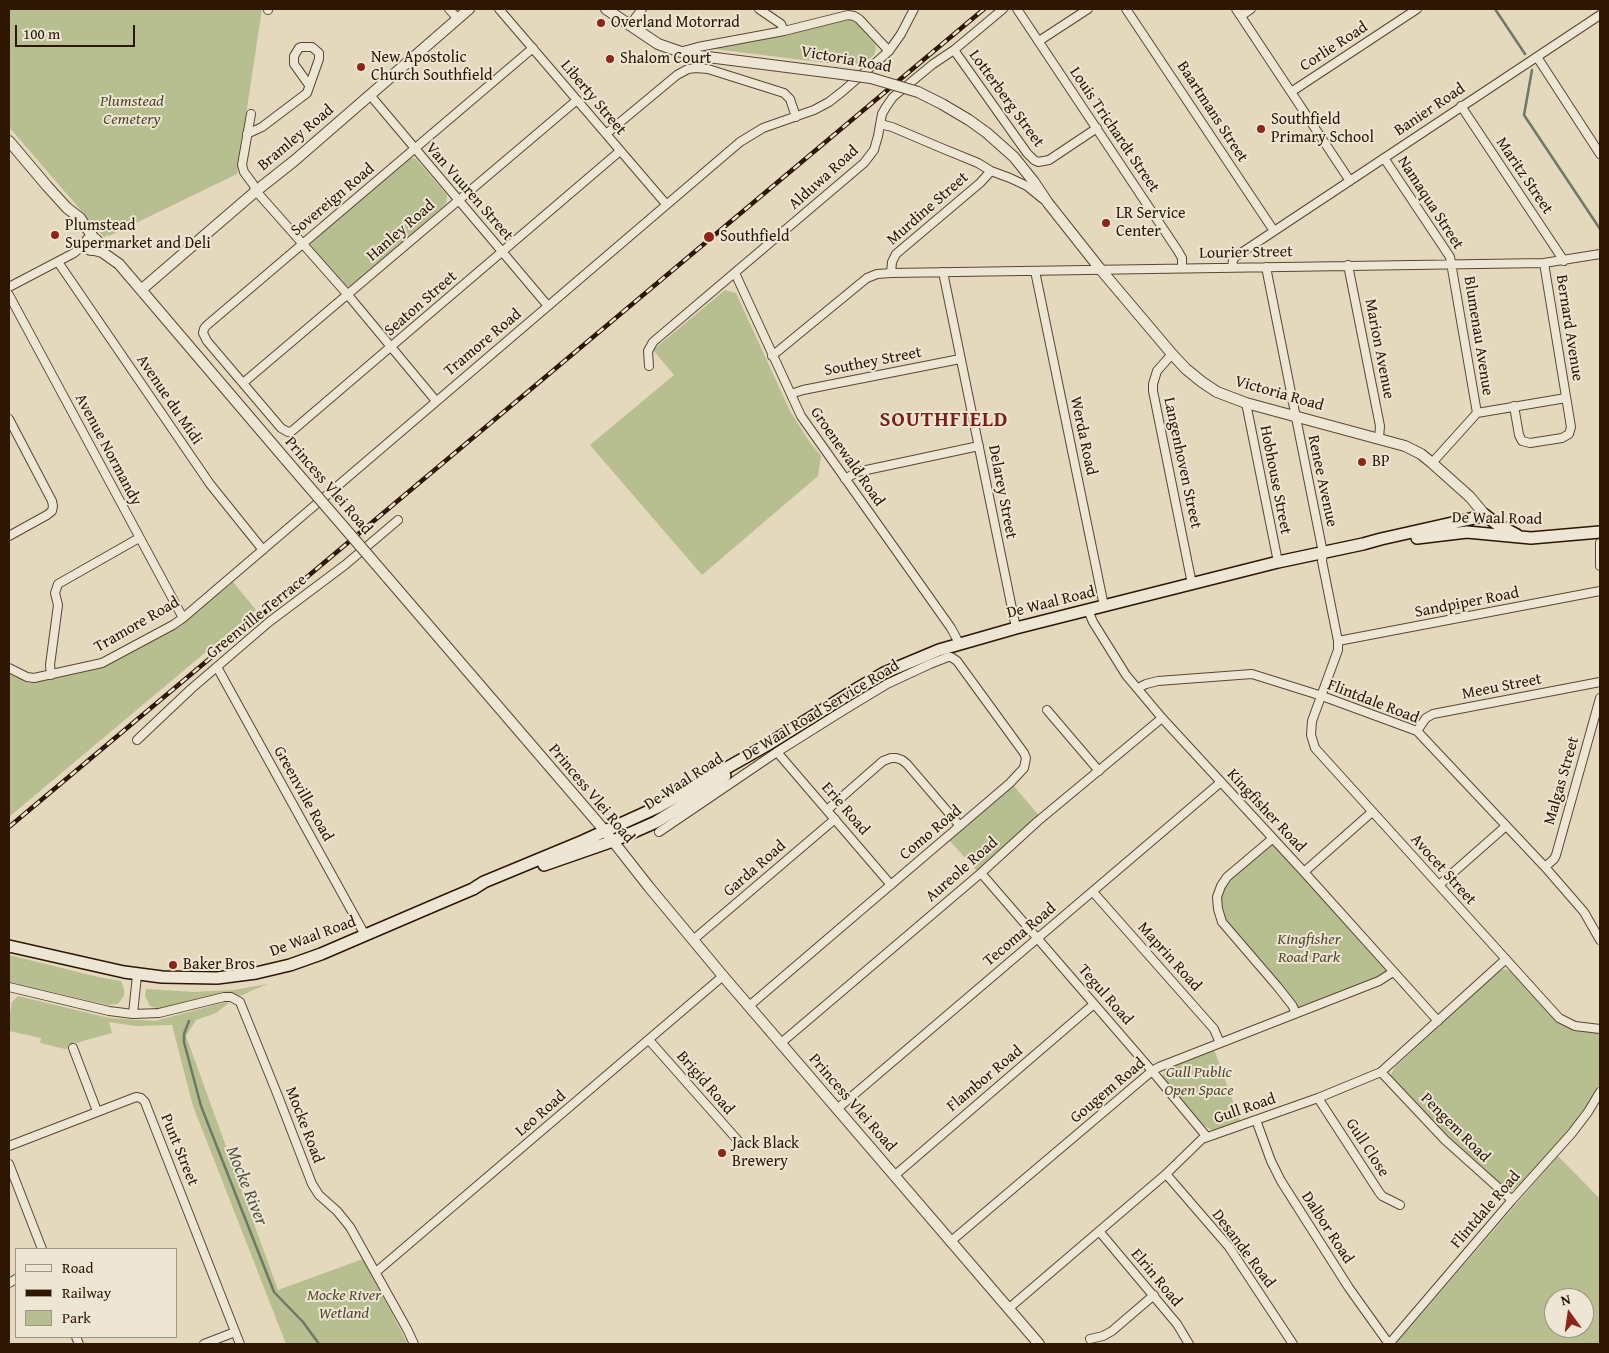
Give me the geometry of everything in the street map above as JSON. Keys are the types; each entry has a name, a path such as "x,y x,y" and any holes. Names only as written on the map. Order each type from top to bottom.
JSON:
{"main road":[{"name":"De Waal Road","path":"473,889 496,883 613,841 656,822 678,809 767,745 832,703 884,673 959,643 1278,562 1470,520 1485,515"},
{"path":"1473,532 1485,515"},
{"name":"Victoria Road","path":"1485,515 1498,525 1522,537"},
{"name":"De Waal Road","path":"1363,544 1452,533 1473,532 1522,537 1600,532"},
{"name":"De Waal Road","path":"9,946 136,975 218,978 278,968 302,961 365,935 658,807 767,745"}],"street":[{"path":"449,9 458,19"},
{"name":"Bramley Road","path":"141,290 256,191 294,162 469,9"},
{"name":"Liberty Street","path":"499,9 666,204"},
{"name":"Victoria Road","path":"606,9 658,44 681,52 871,78 918,92 956,112 987,133 1014,157 1034,182 1048,204 1101,270 1186,370 1216,392 1246,403 1379,438 1421,454 1470,497 1485,515"},
{"path":"630,25 642,9"},
{"path":"759,9 781,24 784,31"},
{"name":"Tramore Road","path":"9,668 30,678 92,666 112,659 183,618 740,142 763,128 814,110 829,102 889,52 914,9"},
{"name":"Alduwa Road","path":"649,366 648,351 653,342 864,163 870,156 876,143 886,107 893,97 1003,9"},
{"name":"Louis Trichardt Street","path":"1017,9 1181,256 1182,268"},
{"path":"1039,41 1088,9"},
{"name":"Baartmans Street","path":"1126,9 1274,231"},
{"path":"1251,9 1238,12 1350,181"},
{"name":"Corlie Road","path":"1291,92 1417,9"},
{"name":"Banier Road","path":"1232,268 1235,257 1600,14"},
{"path":"681,52 851,15 859,19 889,52"},
{"path":"247,134 262,127 305,95 319,59 319,53 312,47 299,48 294,60 298,71 309,84"},
{"name":"Sovereign Road","path":"243,383 207,341 203,333 204,329 533,48"},
{"name":"Lotterberg Street","path":"954,50 1027,153 1038,162 1054,157 1097,128"},
{"path":"1532,60 1600,154"},
{"path":"606,134 677,75 688,69 696,68 708,69 784,93 790,99 796,117"},
{"name":"Van Vuuren Street","path":"370,95 548,306"},
{"name":"Hanley Road","path":"243,383 577,100"},
{"name":"Maritz Street","path":"1461,106 1564,261"},
{"path":"251,114 242,168 256,191 348,295 436,401"},
{"name":"Victoria Road","path":"880,124 892,127 962,156 990,171 1027,186 1048,204"},
{"name":"Princess Vlei Road","path":"10,147 67,208 83,222 91,244 119,264 605,831 723,976 1038,1344"},
{"name":"Seaton Street","path":"243,383 281,428 288,432 292,431 620,151"},
{"name":"Namaqua Street","path":"1384,158 1447,251 1452,264"},
{"name":"Murdine Street","path":"772,356 866,278 877,274 891,273 892,262 896,254 980,183 990,171"},
{"path":"9,287 91,244"},
{"name":"Lourier Street","path":"891,273 1544,263 1600,254"},
{"name":"Avenue du Midi","path":"58,262 210,484 263,550"},
{"name":"Bernard Avenue","path":"1514,406 1519,435 1522,441 1530,443 1562,438 1569,434 1571,427 1544,263"},
{"name":"Blumenau Avenue","path":"1452,264 1477,413"},
{"name":"Marion Avenue","path":"1348,265 1380,426 1379,438"},
{"name":"Renee Avenue","path":"1266,267 1323,553 1322,561 1338,641"},
{"name":"Werda Road","path":"1035,271 1104,606"},
{"name":"Delarey Street","path":"943,272 1016,628"},
{"name":"Groenewald Road","path":"735,273 772,356 805,422 951,628 959,643"},
{"name":"Avenue Normandy","path":"9,295 183,618"},
{"name":"Langenhoven Street","path":"1172,354 1157,371 1153,391 1192,584"},
{"name":"Southey Street","path":"791,394 960,359"},
{"path":"1432,463 1477,413 1566,398"},
{"name":"Hobhouse Street","path":"1246,403 1278,562"},
{"path":"9,418 53,506 52,511 47,515 9,536"},
{"path":"845,479 857,472 979,446"},
{"name":"Greenville Terrace","path":"138,740 191,689 269,622 345,566 398,520"},
{"path":"51,675 50,665 58,605 55,593 58,584 139,538"},
{"path":"1600,543 1600,566"},
{"name":"Sandpiper Road","path":"1338,641 1600,591"},
{"name":"Kingfisher Road","path":"1088,610 1093,622 1126,675 1162,718 1304,872 1438,1022"},
{"name":"Avocet Street","path":"1338,641 1338,650 1312,721 1311,735 1315,748 1559,1018 1575,1026 1600,1029"},
{"name":"De Waal Road Service Road","path":"659,832 777,752 887,684 930,664 951,657"},
{"name":"Como Road","path":"749,1006 1021,773 1026,764 1026,758 1018,744 958,661 951,657"},
{"name":"Greenville Road","path":"218,667 365,935"},
{"name":"Flintdale Road","path":"1138,688 1158,681 1252,674 1322,696 1417,731 1584,912 1600,940"},
{"name":"Meeu Street","path":"1417,731 1426,718 1433,714 1600,682"},
{"name":"Malgas Street","path":"1545,868 1556,856 1600,698"},
{"path":"1047,710 1099,771"},
{"name":"Aureole Road","path":"781,1043 1162,718"},
{"name":"Erie Road","path":"777,752 891,885"},
{"path":"827,810 883,761 896,758 907,764 960,826"},
{"name":"Tecoma Road","path":"837,1109 1221,782"},
{"path":"1304,872 1372,812"},
{"name":"Garda Road","path":"693,940 835,819"},
{"path":"1439,885 1506,826"},
{"path":"1272,839 1227,876 1217,897 1218,909 1222,922 1277,986 1292,1005 1296,1014"},
{"name":"Tegul Road","path":"981,873 1207,1137"},
{"name":"Maprin Road","path":"1093,892 1214,1029 1220,1043"},
{"name":"Gull Road","path":"1008,1309 1166,1174 1197,1143 1207,1137 1318,1098 1381,1072 1506,959"},
{"name":"Gougem Road","path":"950,1242 1159,1066 1379,981 1393,972"},
{"path":"132,1014 136,975"},
{"name":"Leo Road","path":"376,1272 723,976"},
{"name":"Mocke Road","path":"9,990 132,1014 159,1013 224,996 231,997 240,1002 312,1184 319,1194 344,1219 376,1272 414,1344"},
{"name":"Flambor Road","path":"894,1176 1094,1004"},
{"name":"Brigid Road","path":"649,1040 741,1144"},
{"path":"73,1048 97,1111"},
{"name":"Pengem Road","path":"1381,1072 1444,1140 1512,1200"},
{"name":"Flintdale Road","path":"1389,1344 1572,1133 1600,1092"},
{"name":"Punt Street","path":"9,1146 97,1111 136,1097 141,1098 145,1102 240,1344"},
{"name":"Gull Close","path":"1318,1098 1382,1196 1400,1205"},
{"name":"Dalbor Road","path":"1256,1120 1271,1161 1281,1181 1349,1288 1389,1344"},
{"path":"9,1164 42,1248"},
{"name":"Desande Road","path":"1166,1174 1229,1247 1293,1344"},
{"path":"9,1189 17,1185"},
{"name":"Elrin Road","path":"1099,1231 1182,1330 1189,1344"},
{"path":"1090,1338 1103,1336 1112,1331 1154,1295"},
{"path":"204,1344 235,1332"}],"green space":[{"name":"Plumstead Cemetery","path":"9,9 262,9 237,174 104,237 9,127"},
{"path":"848,18 858,23 875,44 876,48 874,55 860,67 714,49 719,46 781,36"},
{"path":"410,157 416,159 447,195 446,204 352,286 345,287 310,247 311,241"},
{"path":"725,290 736,293 790,411 821,456 818,476 702,575 590,445 674,375 653,350"},
{"path":"233,582 256,610 9,817 9,672 32,683 101,667 178,626"},
{"path":"1013,785 1040,817 977,871 949,840"},
{"name":"Kingfisher Road Park","path":"1272,839 1393,972 1296,1013 1222,922 1218,909 1221,886"},
{"path":"9,955 121,981 124,996 118,1004 108,1005 9,982"},
{"path":"1504,969 1512,971 1563,1025 1576,1030 1600,1033 1600,1083 1594,1096 1578,1119 1519,1187 1512,1190 1504,1189 1456,1146 1392,1079 1391,1074 1395,1067 1498,972"},
{"path":"267,984 240,996 223,992 158,1009 150,1006 145,996 146,989 194,992 234,990"},
{"name":"Mocke River Wetland","path":"18,996 109,1018 155,1021 226,1002 229,1003 216,1013 196,1020 186,1036 278,1290 363,1259 408,1344 286,1344 193,1106 172,1025 135,1026 109,1022 112,1033 83,1041 75,1044 76,1046 65,1049 40,1043 41,1038 9,1031 12,1002"},
{"name":"Gull Public Open Space","path":"1214,1049 1240,1121 1212,1130 1202,1125 1164,1080 1163,1075 1166,1068"},
{"path":"1558,1156 1600,1199 1600,1344 1397,1344"}],"waterway":[{"path":"1495,9 1525,54"},
{"path":"1532,70 1524,115 1600,229"},
{"name":"Mocke River","path":"189,1021 184,1034 184,1042 201,1106 274,1292 303,1322 319,1344"}],"railway":[{"path":"9,827 984,9"}],"place":[{"name":"Overland Motorrad","path":"601,23"},
{"name":"Shalom Court","path":"610,59"},
{"name":"New Apostolic Church Southfield","path":"361,67"},
{"name":"Southfield Primary School","path":"1261,129"},
{"name":"LR Service Center","path":"1106,223"},
{"name":"Plumstead Supermarket and Deli","path":"55,235"},
{"name":"Southfield","path":"709,237"},
{"name":"BP","path":"1362,462"},
{"name":"Baker Bros","path":"173,965"},
{"name":"Jack Black Brewery","path":"722,1153"}],"district":[{"name":"SOUTHFIELD","path":"944,421"}]}
